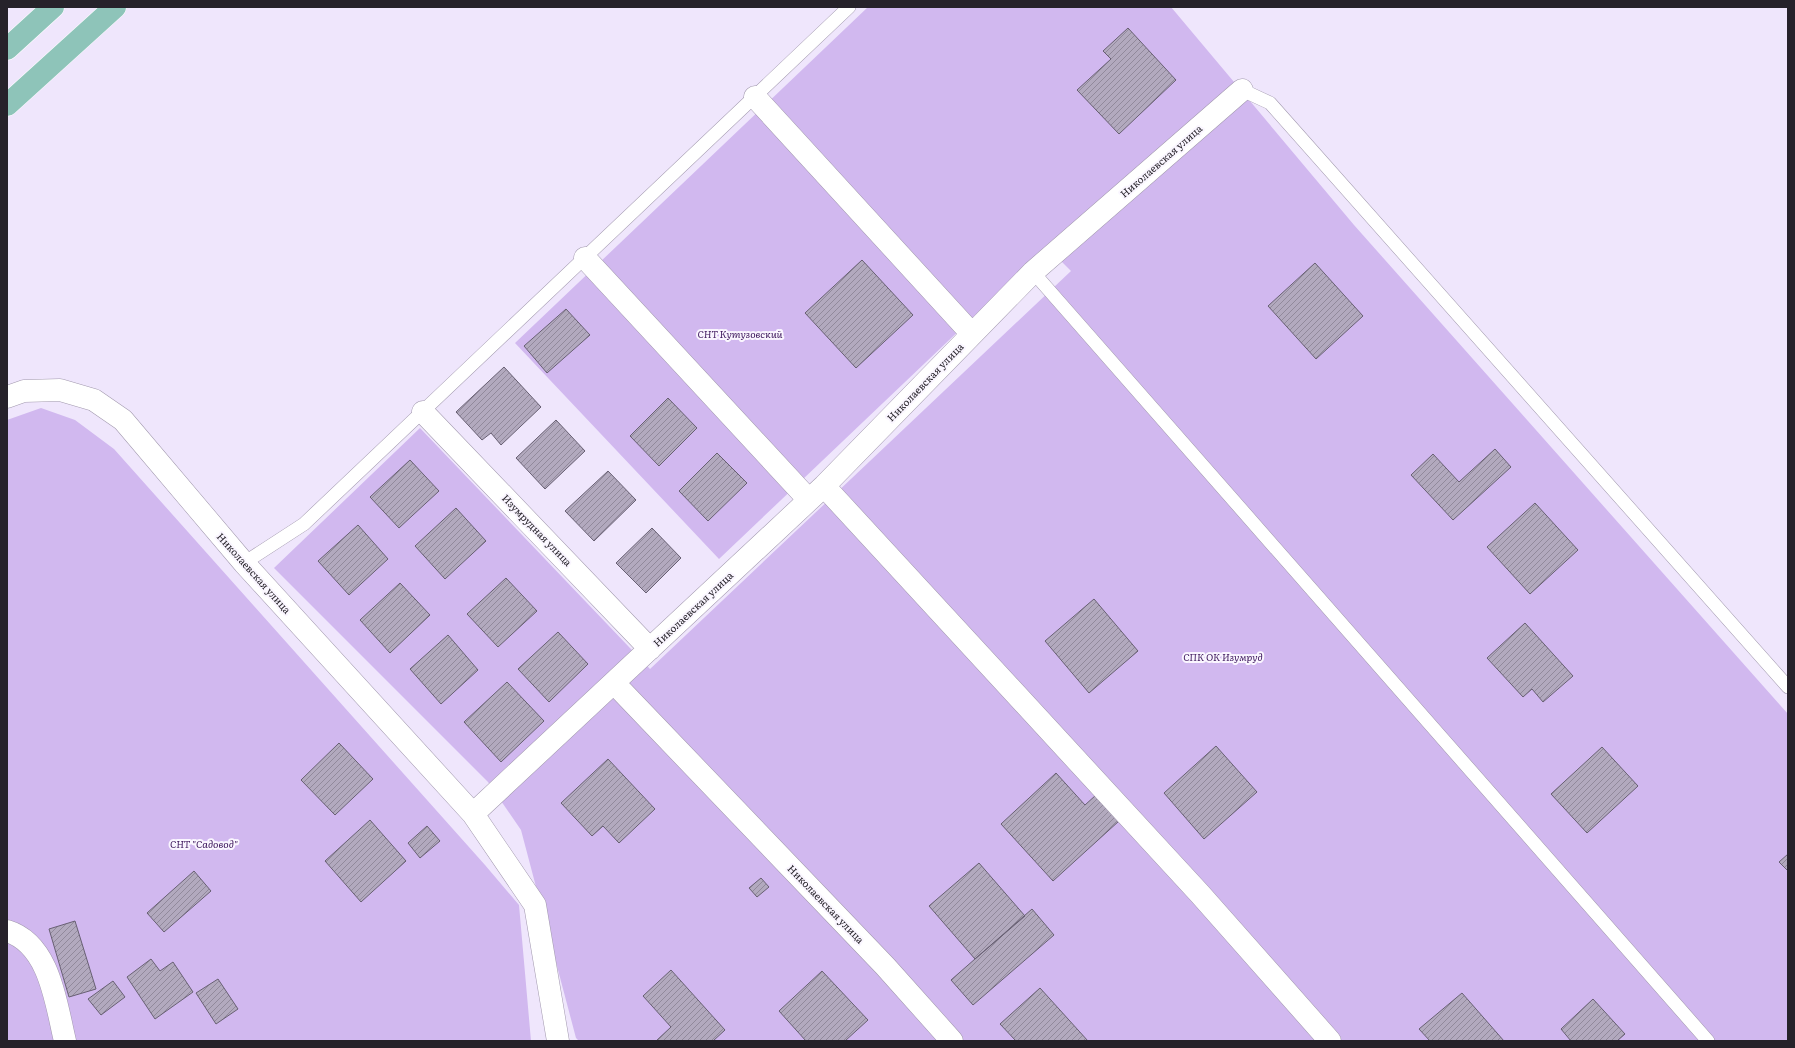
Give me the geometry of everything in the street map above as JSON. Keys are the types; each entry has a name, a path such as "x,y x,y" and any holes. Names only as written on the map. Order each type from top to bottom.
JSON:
{"main road":[{"path":"7,49 53,7"},
{"path":"7,105 115,7"}],"street":[{"name":"Николаевская улица","path":"473,814 817,493 1033,272 1242,90"},
{"path":"755,97 972,334"},
{"path":"585,258 817,493 1200,894 1330,1041"},
{"name":"Николаевская улица","path":"7,397 24,391 60,390 94,400 123,420 244,563 473,814 535,905 558,1041"},
{"name":"Изумрудная улица","path":"423,412 650,649"},
{"name":"Николаевская улица","path":"614,682 885,966 952,1041"},
{"path":"7,931 17,934 43,962 65,1041"}],"lane":[{"path":"244,563 304,524 849,7"},
{"path":"1242,90 1270,103 1788,686"},
{"path":"1033,272 1708,1041"}],"green space":[{"name":"СПК ОК Изумруд","path":"868,7 1171,7 1354,225 1788,714 1788,1041 579,1041 576,1038 521,830 488,782 274,568 420,428 650,669 1071,271 1047,247 719,559 515,343"},
{"name":"СНТ \"Садовод\"","path":"41,408 75,420 114,449 519,905 531,1041 7,1041 7,420"}],"building":[{"path":"1128,28 1176,80 1119,134 1077,90 1111,59 1103,51"},
{"path":"862,260 913,315 856,368 805,313"},
{"path":"1315,263 1363,316 1316,359 1268,306"},
{"path":"566,309 590,335 547,373 524,346"},
{"path":"504,367 541,407 501,445 491,433 482,440 456,412"},
{"path":"668,398 697,428 659,466 630,436"},
{"path":"556,420 585,451 545,489 516,458"},
{"path":"1495,449 1511,467 1453,520 1411,475 1433,454 1459,482"},
{"path":"717,453 747,483 708,521 679,491"},
{"path":"410,460 439,491 399,528 370,497"},
{"path":"608,471 636,500 594,541 565,511"},
{"path":"1535,503 1578,550 1530,594 1487,547"},
{"path":"456,508 486,541 445,579 415,546"},
{"path":"358,525 388,559 349,595 318,561"},
{"path":"652,528 681,558 646,593 616,563"},
{"path":"506,578 537,611 498,647 467,614"},
{"path":"400,583 430,615 390,653 360,620"},
{"path":"1094,599 1138,651 1089,693 1045,641"},
{"path":"1525,623 1573,676 1543,702 1532,689 1523,697 1487,658"},
{"path":"558,632 588,664 549,702 518,669"},
{"path":"448,635 478,670 441,704 410,669"},
{"path":"507,682 544,721 501,762 464,722"},
{"path":"339,743 373,779 335,815 301,780"},
{"path":"1216,746 1257,792 1204,839 1164,793"},
{"path":"1602,747 1638,786 1587,833 1551,794"},
{"path":"608,759 655,809 619,843 603,826 592,836 561,803"},
{"path":"1056,773 1085,805 1096,795 1119,821 1053,881 1001,824"},
{"path":"370,820 406,861 361,902 325,861"},
{"path":"427,826 440,841 420,858 408,843"},
{"path":"1788,854 1788,871 1779,862"},
{"path":"979,863 1025,916 975,959 929,906"},
{"path":"194,871 211,891 164,932 147,913"},
{"path":"761,878 769,887 757,897 749,888"},
{"path":"1032,909 1054,935 973,1005 951,980"},
{"path":"75,921 96,989 69,997 49,929"},
{"path":"151,959 160,971 173,962 193,992 155,1019 127,977"},
{"path":"671,970 725,1030 713,1041 656,1041 671,1027 643,996"},
{"path":"822,971 868,1020 845,1041 806,1041 779,1011"},
{"path":"218,979 238,1009 216,1024 196,993"},
{"path":"113,981 125,997 101,1015 88,999"},
{"path":"1040,988 1088,1041 1016,1041 1000,1024"},
{"path":"1462,993 1504,1041 1430,1041 1419,1029"},
{"path":"1593,999 1625,1034 1617,1041 1571,1041 1561,1029"}],"park label":[{"name":"СНТ Кутузовский","path":"740,334"}]}
